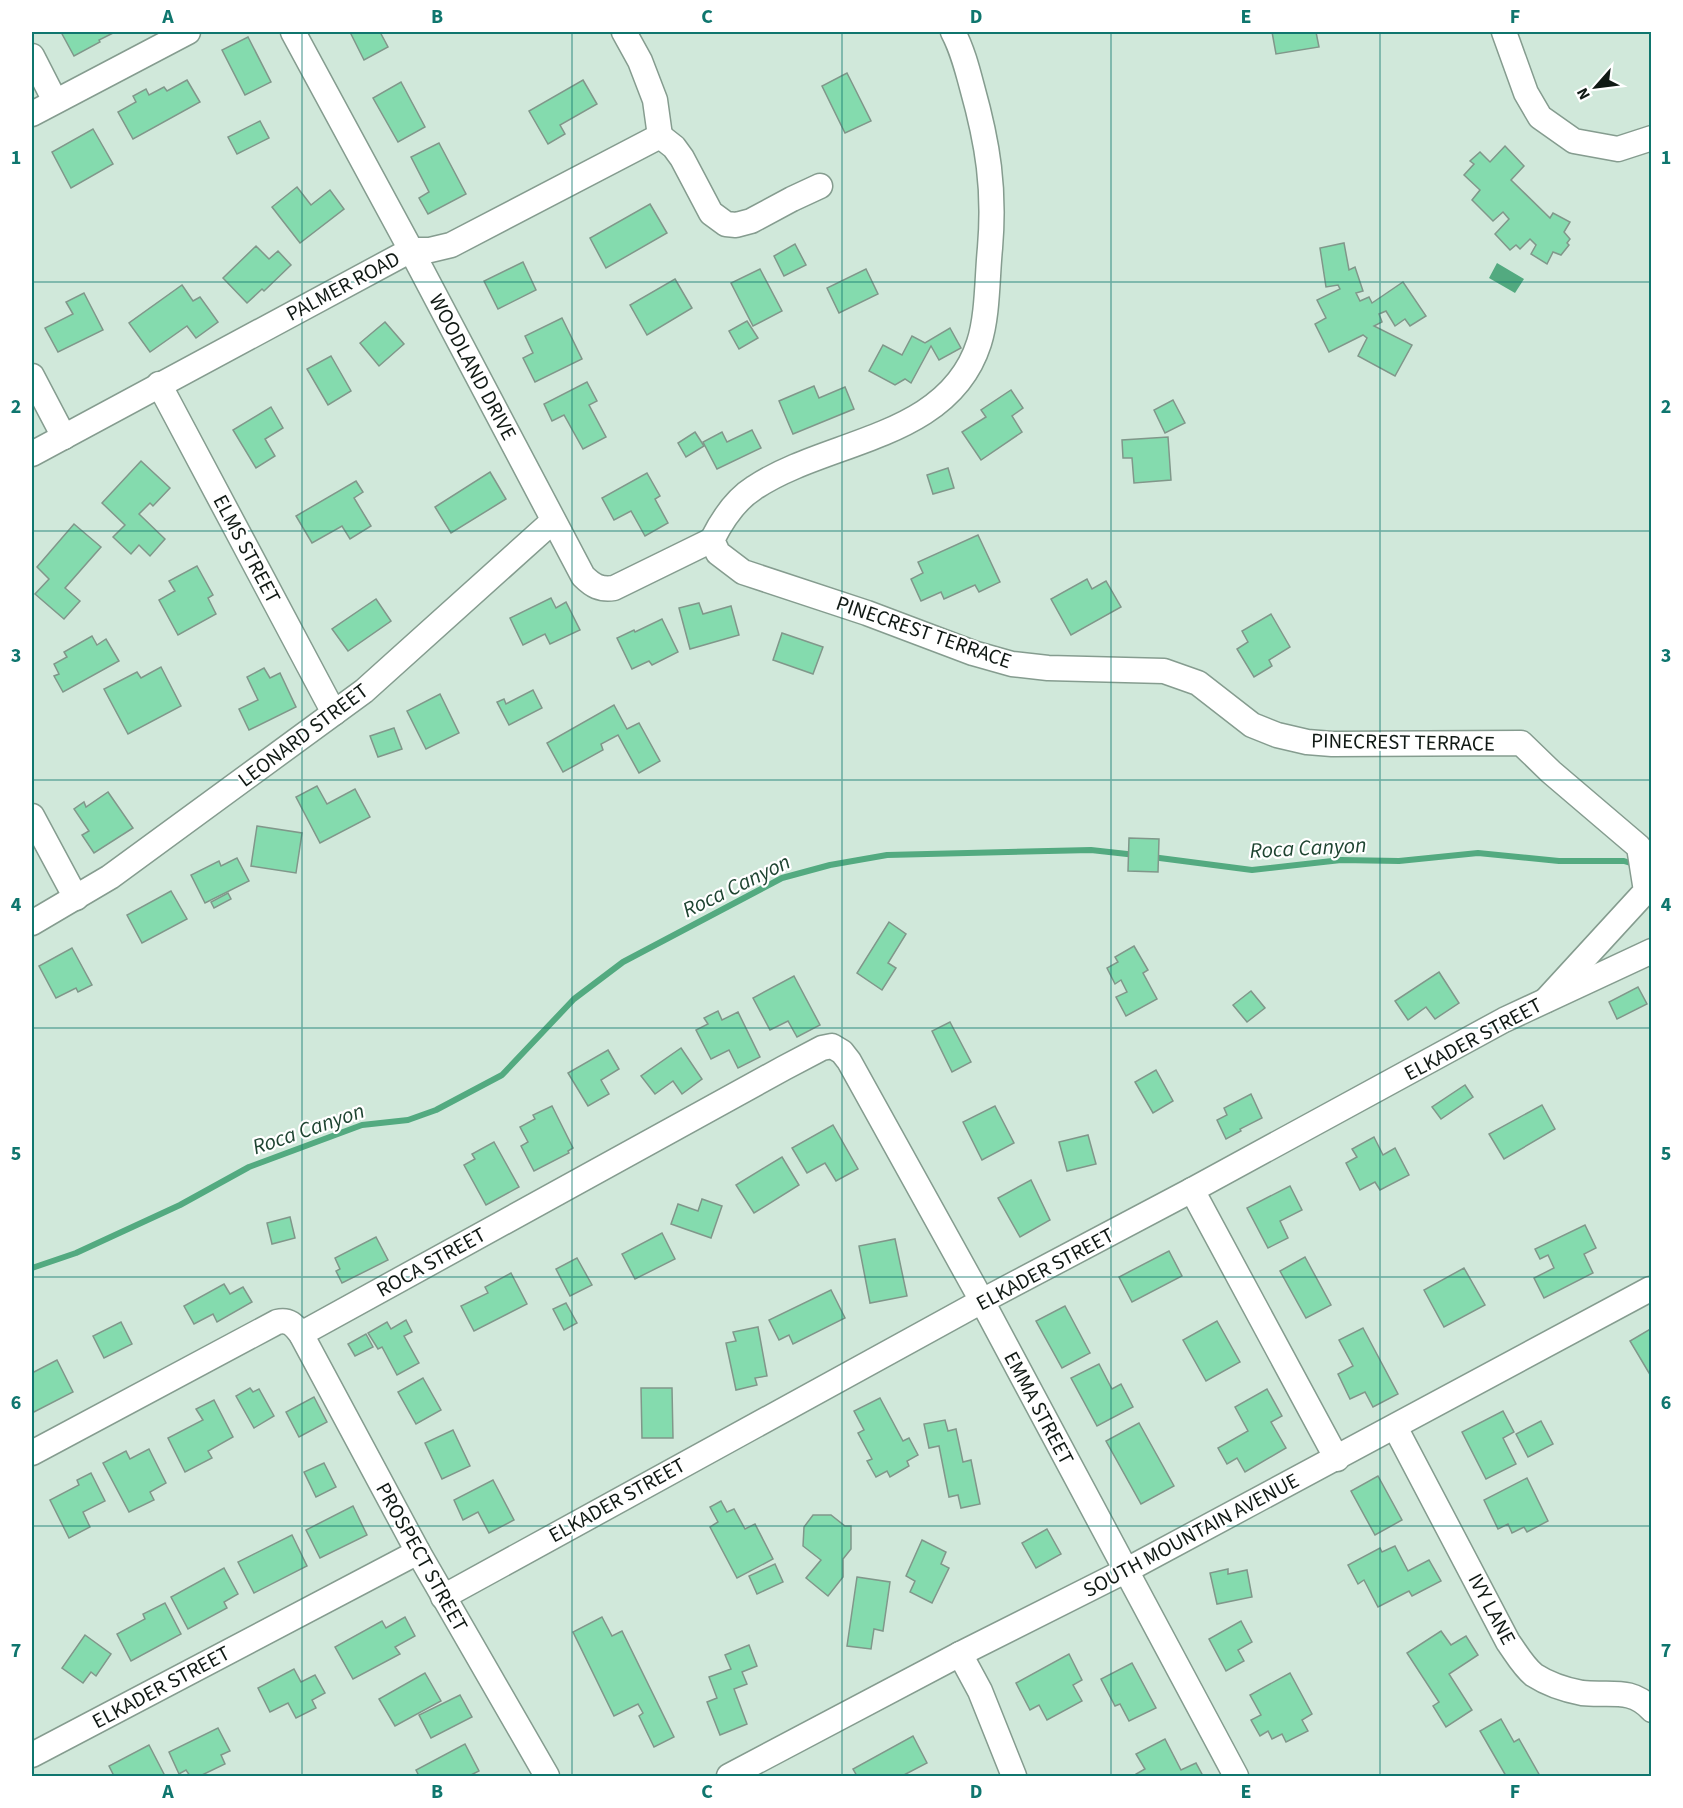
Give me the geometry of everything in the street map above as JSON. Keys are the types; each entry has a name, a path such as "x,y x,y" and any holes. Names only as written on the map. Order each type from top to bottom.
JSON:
{"street":[{"path":"32,114 188,32"},
{"name":"WOODLAND DRIVE","path":"293,32 583,576 592,585 603,589 614,588 712,540"},
{"path":"624,32 640,61 655,100 660,136 674,147 682,158 711,213 726,224 736,225 751,221 820,186"},
{"path":"712,540 736,502 753,488 788,469 903,425 932,408 949,393 971,362 980,342 984,318 993,215 992,182 984,130 960,46 953,32"},
{"path":"1504,32 1526,93 1540,117 1575,141 1618,149 1652,138"},
{"path":"32,56 56,101"},
{"name":"PALMER ROAD","path":"32,454 411,250 451,245 660,136"},
{"path":"32,376 64,437"},
{"name":"ELMS STREET","path":"159,384 334,713"},
{"name":"LEONARD STREET","path":"32,923 110,877 364,691 553,521"},
{"name":"PINECREST TERRACE","path":"712,540 718,553 743,572 867,613 982,656 1012,664 1048,668 1164,671 1198,683 1252,725 1277,735 1307,742 1332,744 1521,743 1551,772 1639,847 1646,891 1546,1000"},
{"path":"32,816 76,898"},
{"name":"ELKADER STREET","path":"443,1597 1504,1020 1652,951"},
{"name":"EMMA STREET","path":"832,1046 842,1052 849,1061 982,1302 1236,1776"},
{"name":"ROCA STREET","path":"301,1334 784,1068 822,1048 832,1046"},
{"path":"1192,1190 1337,1459"},
{"name":"SOUTH MOUNTAIN AVENUE","path":"729,1776 1337,1459 1650,1289"},
{"path":"32,1453 277,1322 290,1322 301,1334"},
{"name":"PROSPECT STREET","path":"301,1334 443,1597 547,1776"},
{"name":"IVY LANE","path":"1395,1427 1508,1642 1523,1665 1534,1674 1563,1689 1584,1693 1626,1695 1641,1699 1652,1710"},
{"name":"ELKADER STREET","path":"32,1755 418,1552"},
{"path":"960,1654 980,1691 1014,1776"}],"shaded area":[{"path":"1497,263 1524,279 1515,293 1489,278"}],"building":[{"path":"61,32 115,32 74,56"},
{"path":"350,32 380,32 388,47 364,60"},
{"path":"1272,32 1316,32 1319,47 1276,54"},
{"path":"248,37 271,82 245,95 222,50"},
{"path":"847,73 871,121 845,133 822,86"},
{"path":"187,80 200,102 133,139 118,112 136,102 133,96 146,89 149,95 164,87 167,91"},
{"path":"583,80 597,104 560,125 565,134 548,144 529,111"},
{"path":"401,82 425,127 398,142 373,98"},
{"path":"260,121 269,138 237,154 228,137"},
{"path":"93,129 113,164 71,188 52,152"},
{"path":"439,143 466,194 428,214 419,198 429,192 411,157"},
{"path":"1505,146 1524,166 1511,180 1550,218 1553,213 1570,222 1564,232 1570,239 1567,243 1569,245 1561,255 1553,252 1547,264 1531,254 1536,245 1530,239 1520,249 1516,245 1510,250 1495,234 1509,219 1503,212 1493,221 1472,200 1480,190 1464,175 1474,164 1470,161 1480,152 1490,162"},
{"path":"297,187 311,205 330,190 344,209 300,243 272,207"},
{"path":"650,204 667,233 606,268 590,238"},
{"path":"1344,243 1349,270 1355,267 1363,291 1356,293 1360,301 1369,297 1372,303 1403,282 1426,316 1410,326 1405,319 1395,326 1386,311 1379,314 1382,322 1374,326 1412,345 1395,376 1358,356 1367,338 1363,335 1329,352 1315,324 1326,318 1317,300 1340,289 1338,285 1326,287 1320,248"},
{"path":"795,244 806,265 784,276 774,256"},
{"path":"256,246 269,259 278,251 291,265 264,291 262,289 247,303 223,278"},
{"path":"523,262 536,290 498,309 484,281"},
{"path":"760,269 782,311 753,326 731,283"},
{"path":"866,269 878,294 839,313 827,288"},
{"path":"675,279 692,308 647,335 630,305"},
{"path":"182,285 193,301 200,297 218,322 196,338 187,326 150,352 129,323"},
{"path":"84,293 103,330 58,352 45,328 73,314 66,302"},
{"path":"562,318 582,359 535,382 523,358 533,353 525,336"},
{"path":"747,321 758,338 739,349 729,331"},
{"path":"385,322 404,344 379,366 360,343"},
{"path":"950,328 961,348 939,360 931,346 911,383 905,379 895,385 869,371 883,345 902,355 912,336 925,343"},
{"path":"331,356 351,391 328,405 307,369"},
{"path":"587,382 597,401 589,405 606,437 583,449 564,415 552,421 544,404"},
{"path":"814,386 819,398 845,387 854,409 793,434 779,401"},
{"path":"1011,390 1023,408 1012,416 1022,432 981,460 962,432 986,417 981,410"},
{"path":"1173,400 1185,423 1165,433 1154,410"},
{"path":"271,407 283,428 265,439 275,456 256,468 233,430"},
{"path":"752,430 761,448 717,469 703,442 722,432 727,442"},
{"path":"695,432 704,446 686,457 678,443"},
{"path":"1168,437 1171,480 1134,483 1132,458 1123,458 1122,440"},
{"path":"141,461 170,488 153,506 150,503 139,514 165,539 150,556 139,545 131,554 113,537 125,525 102,503"},
{"path":"948,468 954,488 933,494 927,475"},
{"path":"490,472 506,499 451,533 435,507"},
{"path":"647,473 660,496 655,499 668,523 645,536 631,511 614,520 602,498"},
{"path":"356,481 363,492 354,498 371,526 350,539 342,526 312,543 296,516"},
{"path":"74,524 101,547 65,588 80,601 64,619 35,594 49,579 37,567"},
{"path":"978,535 1000,582 979,592 975,585 944,599 941,592 921,601 911,579 923,573 918,562"},
{"path":"197,566 213,595 208,598 216,614 178,635 159,600 175,591 169,581"},
{"path":"1087,579 1092,589 1106,581 1121,607 1071,635 1051,599"},
{"path":"551,598 556,608 566,602 580,630 550,644 545,634 523,645 510,618"},
{"path":"376,599 391,621 348,651 332,629"},
{"path":"699,603 703,614 731,606 739,635 690,649 679,608"},
{"path":"1271,614 1290,647 1269,660 1272,666 1254,677 1237,649 1248,642 1242,631"},
{"path":"662,619 678,652 652,665 649,661 632,669 617,638"},
{"path":"782,633 823,647 813,674 773,660"},
{"path":"92,636 97,645 106,639 119,661 63,692 54,676 59,674 54,664 67,657 64,652"},
{"path":"161,667 181,706 128,734 104,689 137,672 141,678"},
{"path":"264,668 270,678 280,673 296,707 249,730 239,709 258,700 247,677"},
{"path":"533,690 542,708 509,725 497,702 504,699 506,704"},
{"path":"440,694 459,733 426,749 407,711"},
{"path":"614,705 627,729 639,723 660,761 639,773 618,735 601,744 603,750 563,772 547,743"},
{"path":"394,728 402,749 378,757 370,736"},
{"path":"317,786 327,804 355,789 370,817 320,843 296,797"},
{"path":"108,792 133,828 94,853 82,835 89,831 74,809 84,802 86,807"},
{"path":"257,826 302,833 296,873 251,866"},
{"path":"1129,838 1159,839 1158,872 1128,871"},
{"path":"237,858 249,881 205,903 191,875 219,861 221,866"},
{"path":"171,891 187,919 142,943 127,915"},
{"path":"228,893 231,899 214,908 211,902"},
{"path":"889,922 906,934 888,963 896,968 882,990 857,973"},
{"path":"1134,946 1148,970 1143,973 1157,999 1126,1016 1116,997 1127,992 1121,980 1115,984 1107,968 1118,962 1115,957"},
{"path":"72,948 92,985 78,992 76,988 56,998 39,966"},
{"path":"1439,972 1459,1003 1435,1019 1426,1007 1408,1020 1395,1001"},
{"path":"794,976 820,1025 797,1037 788,1021 770,1030 753,998"},
{"path":"1638,987 1647,1004 1617,1019 1609,1002"},
{"path":"1251,991 1265,1008 1247,1022 1233,1005"},
{"path":"718,1011 722,1020 738,1012 760,1057 738,1068 729,1050 711,1059 696,1030 708,1024 704,1018"},
{"path":"950,1022 971,1062 952,1072 932,1031"},
{"path":"681,1048 702,1079 682,1094 673,1081 655,1094 641,1076"},
{"path":"608,1050 619,1069 601,1080 609,1094 588,1106 568,1073"},
{"path":"1156,1070 1173,1101 1153,1113 1135,1082"},
{"path":"1465,1085 1473,1097 1441,1119 1432,1107"},
{"path":"1251,1094 1262,1118 1226,1139 1217,1120 1227,1115 1224,1108"},
{"path":"1542,1105 1555,1129 1504,1159 1489,1134"},
{"path":"552,1106 573,1148 568,1151 569,1153 534,1171 521,1146 528,1142 520,1127 535,1119 533,1115"},
{"path":"995,1106 1014,1143 982,1160 963,1122"},
{"path":"833,1125 858,1169 836,1181 825,1163 807,1173 792,1148"},
{"path":"1088,1135 1096,1164 1067,1171 1059,1142"},
{"path":"1374,1137 1383,1155 1395,1148 1409,1175 1380,1190 1375,1182 1360,1190 1346,1163 1357,1157 1352,1149"},
{"path":"494,1142 519,1187 486,1205 464,1165 475,1159 472,1154"},
{"path":"782,1157 799,1185 754,1213 736,1185"},
{"path":"1031,1180 1050,1220 1020,1237 998,1198"},
{"path":"1290,1186 1302,1210 1280,1221 1288,1238 1268,1248 1247,1208"},
{"path":"702,1199 722,1206 711,1238 671,1224 678,1204 698,1211"},
{"path":"290,1217 295,1238 272,1244 267,1223"},
{"path":"1585,1225 1596,1248 1584,1254 1593,1273 1544,1298 1534,1278 1554,1268 1548,1255 1540,1259 1535,1249"},
{"path":"662,1233 675,1259 635,1279 622,1254"},
{"path":"376,1237 388,1260 342,1283 336,1271 340,1269 335,1258"},
{"path":"895,1239 907,1296 870,1303 859,1246"},
{"path":"1169,1251 1182,1276 1132,1302 1119,1277"},
{"path":"1305,1257 1331,1305 1306,1318 1280,1271"},
{"path":"577,1258 592,1285 570,1296 556,1269"},
{"path":"1464,1268 1485,1305 1444,1327 1424,1290"},
{"path":"511,1273 527,1304 474,1331 461,1306 488,1293 485,1287"},
{"path":"224,1284 230,1294 243,1287 252,1302 217,1322 213,1314 194,1324 184,1306"},
{"path":"831,1290 845,1318 793,1344 789,1335 779,1340 769,1320"},
{"path":"566,1303 577,1323 564,1330 553,1309"},
{"path":"1065,1306 1090,1353 1062,1368 1036,1321"},
{"path":"406,1320 412,1332 404,1336 419,1363 397,1375 382,1347 378,1349 368,1333 387,1322 391,1329"},
{"path":"1217,1321 1240,1362 1206,1381 1183,1340"},
{"path":"121,1322 132,1344 104,1358 93,1336"},
{"path":"758,1327 767,1376 755,1378 757,1385 736,1390 726,1343 736,1341 733,1332"},
{"path":"1363,1328 1398,1394 1373,1407 1365,1392 1350,1399 1338,1374 1353,1366 1339,1340"},
{"path":"1652,1328 1652,1378 1630,1341"},
{"path":"366,1334 373,1347 355,1356 348,1344"},
{"path":"57,1360 73,1392 32,1413 32,1373"},
{"path":"1099,1364 1112,1389 1121,1384 1133,1407 1097,1426 1071,1378"},
{"path":"423,1378 441,1410 416,1424 398,1392"},
{"path":"250,1388 253,1392 259,1389 274,1416 254,1428 236,1396"},
{"path":"641,1388 672,1388 673,1438 642,1438"},
{"path":"1267,1389 1282,1416 1271,1422 1286,1448 1245,1472 1237,1458 1227,1464 1218,1448 1248,1431 1235,1407"},
{"path":"314,1397 327,1422 299,1437 286,1412"},
{"path":"880,1398 903,1441 909,1438 918,1455 907,1461 909,1466 890,1477 887,1471 876,1477 867,1461 872,1459 858,1433 864,1430 854,1411"},
{"path":"214,1400 233,1437 208,1451 212,1458 185,1472 168,1438 203,1420 196,1409"},
{"path":"1503,1411 1514,1432 1503,1438 1516,1464 1486,1479 1462,1432"},
{"path":"945,1420 948,1431 956,1429 963,1462 971,1460 980,1504 961,1508 958,1495 949,1497 939,1446 929,1448 924,1424"},
{"path":"1541,1421 1553,1444 1528,1457 1516,1434"},
{"path":"1139,1423 1174,1486 1141,1504 1106,1441"},
{"path":"453,1430 470,1466 442,1479 425,1443"},
{"path":"149,1449 166,1483 150,1492 154,1500 129,1512 103,1463 126,1451 130,1459"},
{"path":"324,1463 336,1487 316,1497 304,1472"},
{"path":"91,1473 105,1501 83,1512 90,1527 69,1538 50,1500 79,1485 77,1480"},
{"path":"1378,1476 1402,1520 1375,1535 1351,1491"},
{"path":"1527,1478 1548,1521 1527,1532 1524,1527 1512,1533 1508,1524 1498,1529 1484,1500"},
{"path":"493,1480 514,1520 489,1533 478,1512 463,1520 454,1500"},
{"path":"721,1501 727,1512 734,1509 745,1529 755,1524 773,1559 737,1578 710,1527 718,1522 710,1507"},
{"path":"353,1506 367,1535 320,1558 306,1530"},
{"path":"813,1515 831,1515 845,1526 851,1526 851,1549 843,1559 843,1577 828,1596 806,1578 821,1560 803,1546 804,1527"},
{"path":"1047,1529 1061,1554 1036,1568 1022,1543"},
{"path":"292,1535 307,1566 254,1593 238,1562"},
{"path":"922,1540 946,1552 941,1564 949,1568 932,1603 910,1592 915,1581 906,1576"},
{"path":"1395,1546 1408,1571 1429,1560 1441,1581 1412,1596 1409,1591 1378,1607 1364,1580 1358,1584 1348,1565 1380,1548 1382,1552"},
{"path":"775,1564 783,1582 757,1594 749,1576"},
{"path":"224,1568 238,1594 224,1602 227,1608 188,1629 171,1597"},
{"path":"1228,1569 1228,1574 1247,1570 1252,1597 1217,1604 1210,1573"},
{"path":"857,1577 890,1582 883,1631 874,1629 871,1649 847,1646"},
{"path":"165,1603 181,1634 131,1661 117,1634 145,1619 143,1614"},
{"path":"405,1617 415,1636 395,1647 400,1654 353,1679 335,1647 382,1621 386,1628"},
{"path":"602,1617 612,1636 622,1631 674,1737 654,1747 639,1716 643,1713 638,1704 614,1716 573,1632"},
{"path":"1241,1621 1252,1642 1238,1650 1244,1661 1226,1671 1209,1639"},
{"path":"1441,1631 1451,1645 1466,1636 1478,1655 1449,1674 1472,1710 1446,1727 1433,1706 1439,1702 1407,1653"},
{"path":"85,1635 111,1654 96,1676 91,1672 83,1683 62,1668"},
{"path":"749,1645 757,1666 742,1672 747,1684 734,1689 747,1724 720,1735 707,1702 717,1698 709,1677 731,1669 725,1655"},
{"path":"1069,1654 1082,1680 1073,1685 1082,1701 1047,1720 1039,1705 1030,1710 1016,1683"},
{"path":"1132,1663 1156,1708 1129,1721 1120,1704 1115,1706 1101,1679"},
{"path":"294,1669 301,1682 315,1675 325,1693 312,1700 316,1708 296,1718 288,1703 270,1712 258,1688"},
{"path":"425,1673 441,1701 395,1726 379,1699"},
{"path":"1290,1673 1312,1714 1302,1720 1308,1731 1286,1742 1282,1734 1272,1739 1268,1731 1260,1736 1251,1720 1261,1715 1250,1695"},
{"path":"460,1695 472,1717 431,1738 419,1715"},
{"path":"1501,1719 1514,1742 1519,1739 1540,1776 1506,1776 1480,1731"},
{"path":"218,1728 230,1751 221,1755 225,1764 200,1776 190,1776 186,1770 179,1774 169,1752"},
{"path":"913,1736 927,1763 902,1776 857,1776 853,1769"},
{"path":"1165,1739 1181,1770 1196,1763 1203,1776 1137,1776 1136,1774 1145,1769 1136,1754"},
{"path":"465,1744 479,1771 469,1776 419,1776 416,1770"},
{"path":"149,1745 165,1776 114,1776 109,1766"}],"waterway":[{"name":"Roca Canyon","path":"32,1268 76,1253 180,1205 249,1167 362,1125 408,1120 436,1110 502,1075 574,999 623,962 782,878 830,865 887,855 1091,850 1136,855"},
{"name":"Roca Canyon","path":"1152,857 1252,870 1341,860 1399,861 1478,853 1559,861 1624,861 1637,865"}]}
